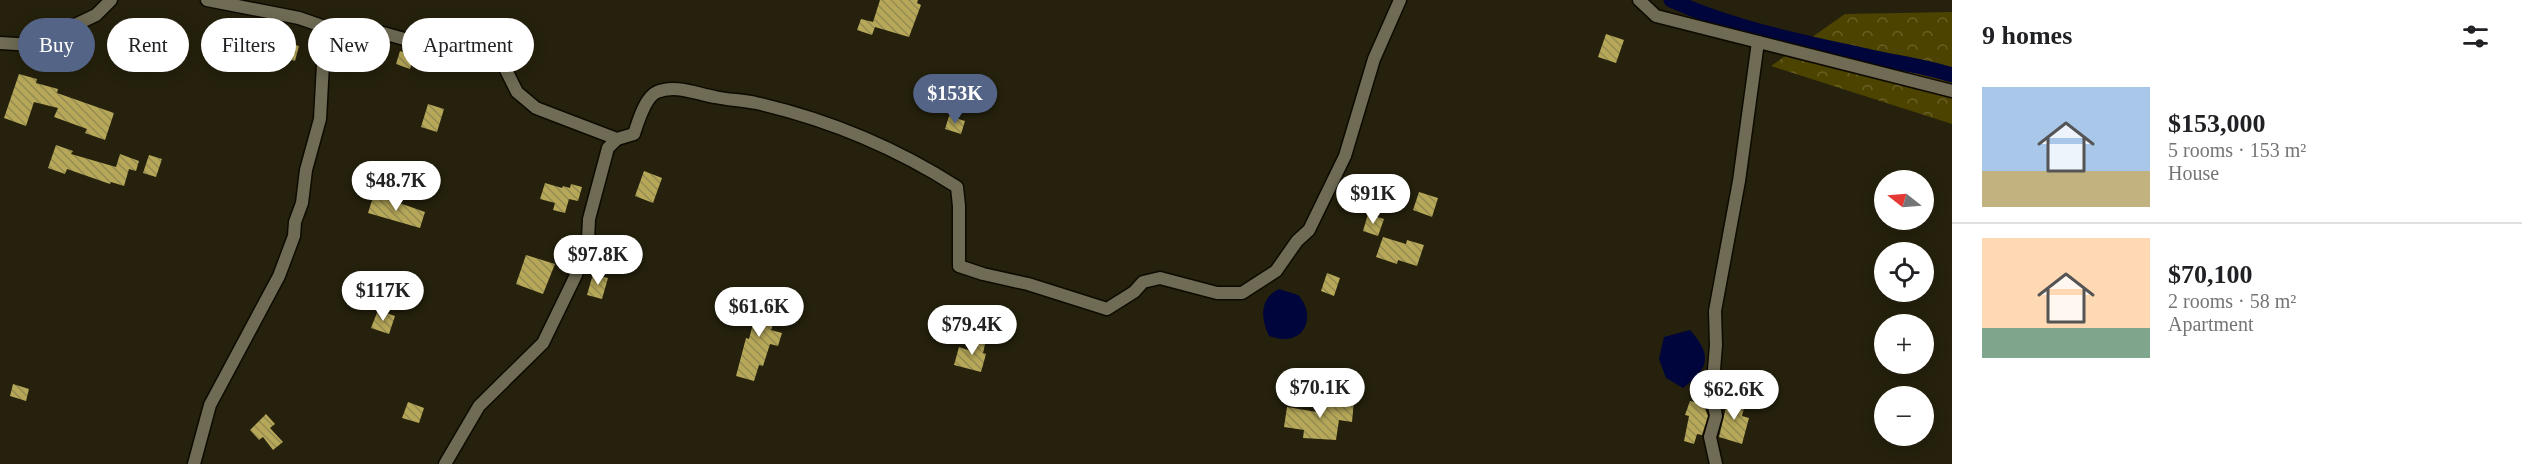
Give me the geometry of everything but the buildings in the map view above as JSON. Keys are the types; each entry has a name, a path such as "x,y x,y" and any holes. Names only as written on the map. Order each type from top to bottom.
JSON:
{"street":[{"path":"0,43 33,45 96,15 111,0"},
{"path":"207,0 308,21"},
{"path":"446,464 478,406 543,343 576,275 588,240 589,219 608,148 617,139 634,134 638,116 655,93 670,88 730,100 754,102 826,123 860,136 932,170 957,187 959,266 1028,284 1107,309 1134,292 1143,282 1160,278 1217,293 1242,293 1276,271 1297,241 1309,230 1345,156 1374,59 1400,0"},
{"path":"1639,0 1656,16 1952,91"},
{"path":"390,35 436,48 464,44 483,47 501,60 517,92 536,108 617,139"},
{"path":"1716,464 1710,437 1716,416 1712,394 1716,345 1715,311 1739,181 1758,42"},
{"path":"194,464 210,405 279,276 294,236 306,170 320,119 323,72"}],"green space":[{"path":"1952,12 1952,124 1771,66 1845,14"}],"shaded area":[{"path":"1279,289 1298,295 1306,309 1306,323 1303,330 1292,338 1281,339 1269,336 1264,322 1265,303"},
{"path":"1690,330 1702,347 1705,361 1699,374 1683,388 1666,378 1659,359 1664,337"}],"waterway":[{"path":"1671,0 1719,19 1770,34 1952,75"}]}
